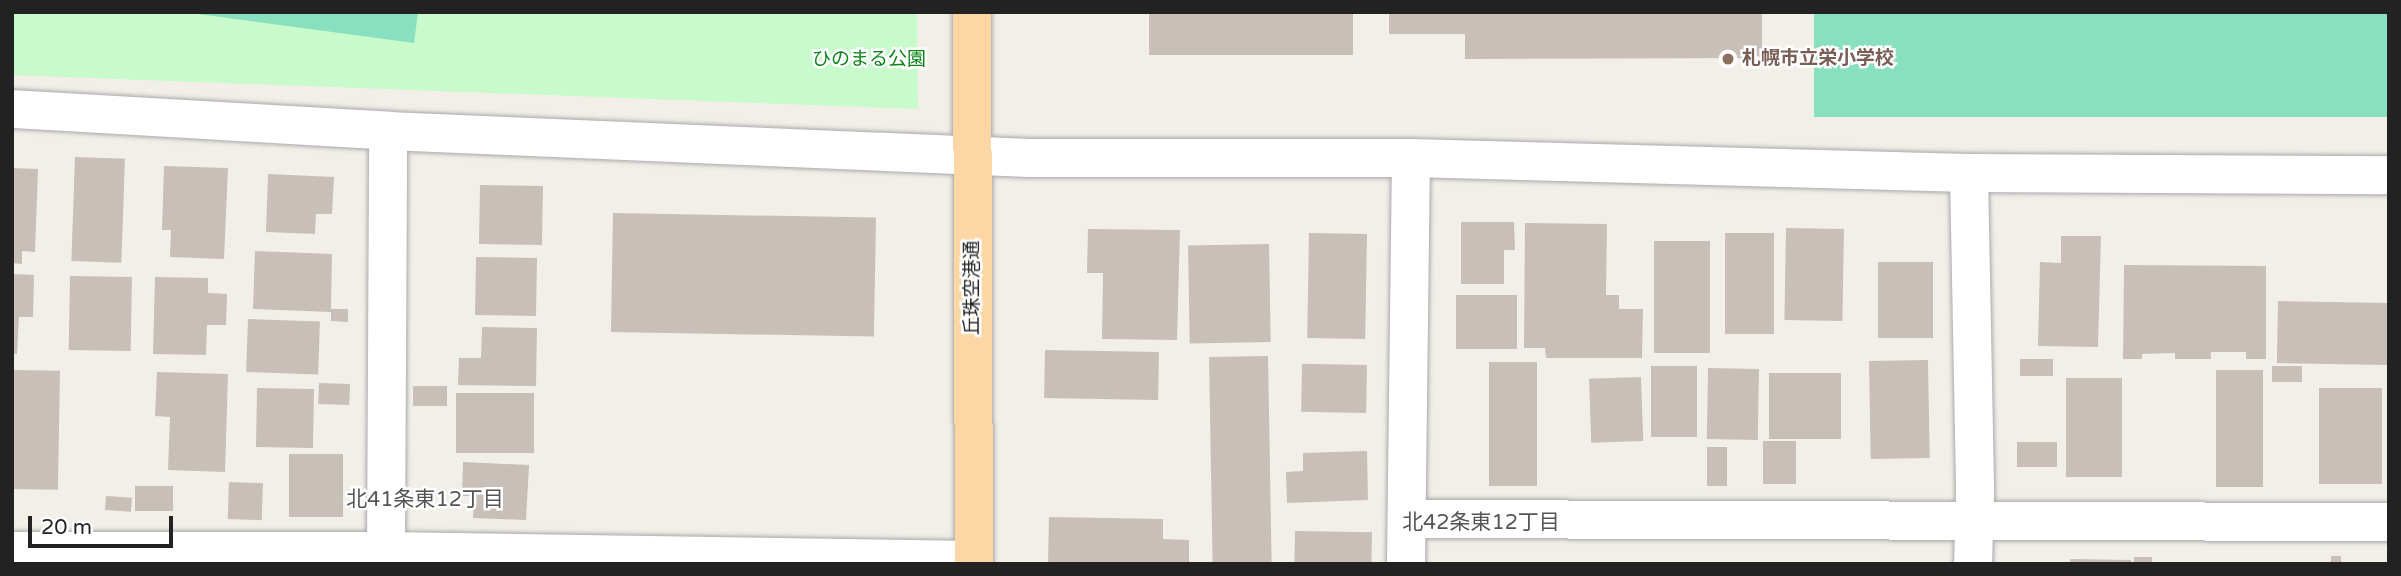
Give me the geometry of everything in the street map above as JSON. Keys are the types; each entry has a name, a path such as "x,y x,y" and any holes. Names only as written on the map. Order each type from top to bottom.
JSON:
{"main road":[{"name":"丘珠空港通","path":"972,12 974,562"}],"street":[{"path":"12,109 388,131 973,156 1411,158 1969,173 2389,175"},
{"path":"386,551 388,131"},
{"path":"1406,564 1411,158"},
{"path":"1969,173 1973,564"},
{"path":"1407,519 2389,523"},
{"path":"12,551 386,551 974,562"}],"green space":[{"name":"ひのまる公園","path":"12,12 917,12 918,109 12,75"},
{"path":"183,12 418,12 414,43"},
{"path":"1814,12 2389,12 2389,117 1814,117"}],"building":[{"path":"1149,12 1353,12 1353,55 1149,55"},
{"path":"1389,12 1762,12 1762,58 1465,59 1465,34 1389,34"},
{"path":"75,157 125,159 121,263 71,261"},
{"path":"164,166 228,168 224,259 170,257 171,230 162,230"},
{"path":"12,168 38,169 35,252 22,251 22,264 12,263"},
{"path":"268,174 334,177 332,214 316,214 315,234 266,232"},
{"path":"480,185 543,186 542,245 479,244"},
{"path":"613,213 876,218 874,337 611,332"},
{"path":"1461,222 1514,222 1515,250 1504,250 1504,284 1461,284"},
{"path":"1525,223 1607,224 1606,295 1619,295 1619,309 1643,309 1642,358 1546,358 1545,348 1524,348"},
{"path":"1786,228 1844,229 1842,321 1784,320"},
{"path":"1088,229 1180,230 1177,340 1102,339 1103,273 1087,273"},
{"path":"1309,233 1367,234 1365,339 1307,338"},
{"path":"1725,233 1774,233 1774,334 1725,334"},
{"path":"2061,236 2101,236 2098,347 2038,346 2040,262 2061,263"},
{"path":"1654,241 1710,241 1710,353 1654,353"},
{"path":"1269,244 1271,342 1190,343 1188,245"},
{"path":"255,251 332,254 331,309 348,309 348,322 331,321 331,312 253,309"},
{"path":"476,257 537,258 536,316 475,315"},
{"path":"1878,262 1933,262 1933,338 1878,338"},
{"path":"2124,265 2266,266 2266,359 2246,359 2246,352 2211,352 2211,359 2175,359 2175,353 2142,354 2142,359 2123,359"},
{"path":"12,274 34,275 33,317 19,317 17,354 12,353"},
{"path":"70,276 132,277 131,351 69,350"},
{"path":"155,277 208,278 208,293 227,294 226,325 207,325 206,355 153,354"},
{"path":"1456,295 1517,295 1517,349 1456,349"},
{"path":"2278,301 2389,303 2388,365 2277,363"},
{"path":"248,319 320,322 318,374 246,372"},
{"path":"482,327 537,328 536,386 458,385 459,358 481,358"},
{"path":"1045,350 1159,352 1158,400 1044,398"},
{"path":"1268,356 1272,564 1213,564 1209,357"},
{"path":"2020,359 2053,359 2053,376 2020,376"},
{"path":"1928,360 1930,458 1871,459 1869,361"},
{"path":"1489,362 1537,362 1537,486 1489,486"},
{"path":"1302,364 1367,365 1366,413 1301,412"},
{"path":"1651,366 1697,366 1697,437 1651,437"},
{"path":"2272,366 2302,366 2302,382 2272,382"},
{"path":"1708,368 1759,369 1758,440 1707,439"},
{"path":"12,370 60,371 58,490 12,489"},
{"path":"2216,370 2263,370 2263,487 2216,487"},
{"path":"157,372 228,374 225,472 168,470 170,417 155,416"},
{"path":"1769,373 1841,373 1841,439 1769,439"},
{"path":"1641,377 1643,441 1591,443 1589,379"},
{"path":"2066,378 2122,378 2122,477 2066,477"},
{"path":"319,383 350,384 349,405 318,404"},
{"path":"413,386 447,386 447,406 413,406"},
{"path":"257,388 314,389 313,448 256,447"},
{"path":"2319,388 2382,388 2382,484 2319,484"},
{"path":"456,393 534,393 534,453 456,453"},
{"path":"1763,441 1796,441 1796,484 1763,484"},
{"path":"2017,442 2057,442 2057,467 2017,467"},
{"path":"1707,447 1727,447 1727,486 1707,486"},
{"path":"1367,451 1368,500 1287,503 1286,472 1303,471 1303,453"},
{"path":"289,454 343,454 343,517 289,517"},
{"path":"463,462 529,465 526,520 473,518 474,496 462,496"},
{"path":"229,482 263,483 262,520 228,519"},
{"path":"135,486 173,486 173,511 135,511"},
{"path":"106,496 132,498 131,512 105,510"},
{"path":"1049,517 1163,519 1163,539 1189,540 1189,564 1048,564"},
{"path":"1295,531 1372,532 1371,564 1294,564"},
{"path":"2331,556 2341,556 2341,564 2331,564"},
{"path":"2134,557 2152,557 2152,564 2134,564"},
{"path":"2070,559 2131,560 2131,564 2070,564"}],"place":[{"name":"札幌市立栄小学校","path":"1728,59"}],"district":[{"name":"北41条東12丁目","path":"425,500"},
{"name":"北42条東12丁目","path":"1481,523"}]}
